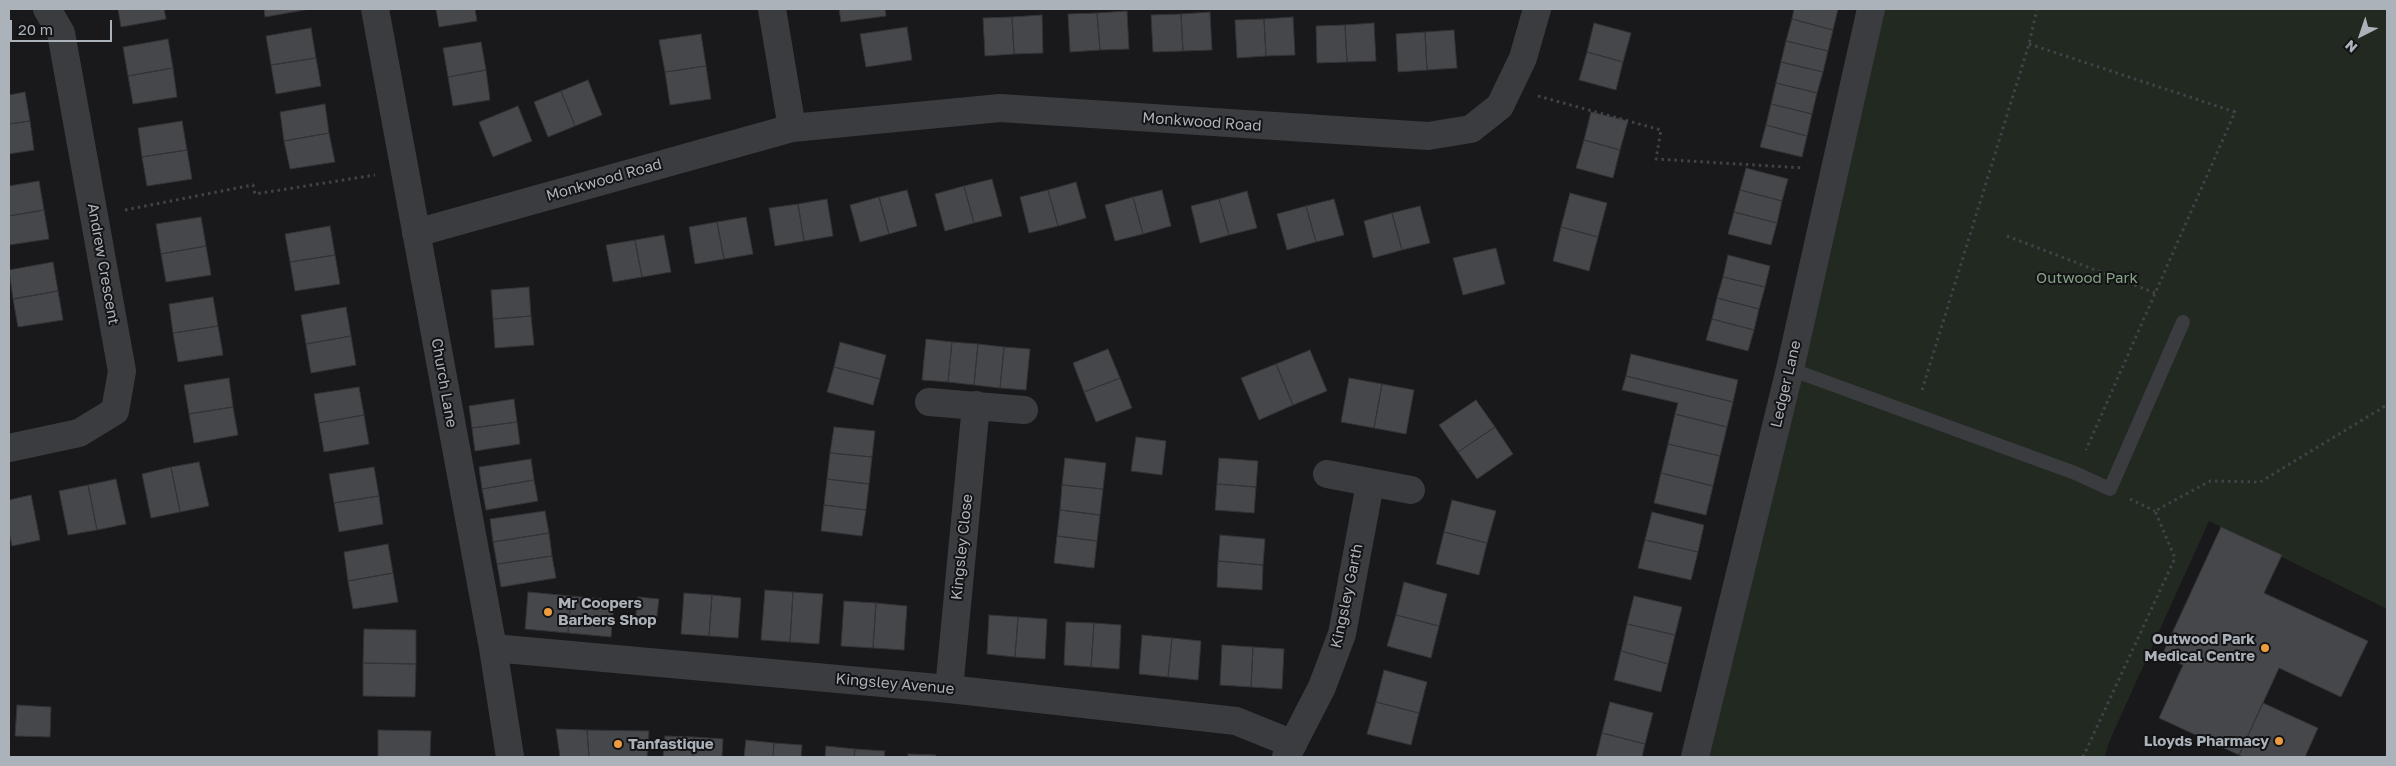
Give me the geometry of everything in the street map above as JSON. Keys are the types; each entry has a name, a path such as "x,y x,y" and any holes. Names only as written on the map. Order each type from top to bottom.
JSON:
{"street":[{"name":"Andrew Crescent","path":"9,448 78,434 115,411 122,371 62,32 47,9"},
{"name":"Church Lane","path":"375,9 493,648 510,757"},
{"path":"772,9 792,128"},
{"name":"Monkwood Road","path":"416,233 792,128 1000,108 1428,136 1471,129 1500,106 1523,58 1537,9"},
{"name":"Ledger Lane","path":"1694,757 1790,369 1870,9"},
{"path":"929,402 1024,410"},
{"name":"Kingsley Close","path":"948,689 976,406"},
{"path":"1327,474 1370,484 1412,490"},
{"name":"Kingsley Garth","path":"1289,751 1322,687 1342,634 1370,484"},
{"name":"Kingsley Avenue","path":"493,648 948,689 1236,721 1289,751"}],"lane":[{"path":"1790,369 2075,473 2110,489 2183,322"}],"path":[{"path":"1914,415 2029,44 2038,9"},
{"path":"2029,44 2235,112 2075,473"},
{"path":"1509,88 1661,130 1656,159 1834,170"},
{"path":"95,216 253,185 255,194 405,170"},
{"path":"2007,236 2155,293"},
{"path":"2083,757 2175,558 2154,511 2210,481 2260,482 2387,405"}],"green space":[{"name":"Outwood Park","path":"1871,9 2387,9 2387,609 2209,521 2109,742 2105,757 1695,757"}],"building":[{"path":"118,9 164,9 166,19 121,27"},
{"path":"264,9 310,9 265,17"},
{"path":"436,9 475,9 477,21 439,27"},
{"path":"839,9 885,9 886,16 841,22"},
{"path":"1794,9 1838,9 1833,30 1792,19"},
{"path":"1127,11 1129,49 1100,50 1097,13"},
{"path":"1210,12 1212,50 1183,51 1181,14"},
{"path":"1097,13 1100,50 1070,52 1068,14"},
{"path":"1181,14 1183,51 1153,52 1151,15"},
{"path":"1042,15 1043,53 1014,54 1012,17"},
{"path":"1012,17 1014,54 985,56 983,18"},
{"path":"1293,17 1295,55 1266,56 1264,19"},
{"path":"1264,19 1266,56 1237,58 1235,20"},
{"path":"1792,19 1833,30 1828,51 1786,41"},
{"path":"1374,23 1376,61 1347,62 1345,25"},
{"path":"1594,23 1631,33 1623,62 1587,52"},
{"path":"1345,25 1347,62 1317,63 1316,26"},
{"path":"907,27 912,60 866,67 860,34"},
{"path":"311,28 316,58 271,65 266,36"},
{"path":"1454,30 1457,68 1427,70 1425,32"},
{"path":"1425,32 1427,70 1398,72 1396,34"},
{"path":"701,34 706,66 665,72 659,40"},
{"path":"168,39 173,68 128,76 123,47"},
{"path":"1786,41 1828,51 1823,72 1781,62"},
{"path":"481,42 486,70 448,77 443,48"},
{"path":"1587,52 1623,62 1616,90 1579,80"},
{"path":"316,58 321,86 276,94 271,65"},
{"path":"1781,62 1823,72 1817,93 1776,83"},
{"path":"706,66 711,99 670,105 665,72"},
{"path":"173,68 177,97 133,104 128,76"},
{"path":"486,70 490,100 453,106 448,77"},
{"path":"588,80 602,115 575,126 561,91"},
{"path":"1776,83 1817,93 1812,114 1771,104"},
{"path":"561,91 575,126 548,137 534,102"},
{"path":"25,92 30,121 9,124 9,95"},
{"path":"325,104 329,133 284,141 280,112"},
{"path":"1771,104 1812,114 1807,136 1766,125"},
{"path":"518,106 532,141 493,157 479,122"},
{"path":"1591,112 1628,121 1620,150 1584,140"},
{"path":"30,121 34,150 9,154 9,124"},
{"path":"182,121 187,150 142,157 138,128"},
{"path":"1766,125 1807,136 1802,157 1760,147"},
{"path":"329,133 335,162 290,169 284,141"},
{"path":"1584,140 1620,150 1613,178 1576,168"},
{"path":"187,150 192,179 147,186 142,157"},
{"path":"1746,168 1788,179 1782,201 1740,190"},
{"path":"992,179 1002,216 974,223 964,186"},
{"path":"39,181 44,210 9,216 9,186"},
{"path":"1076,182 1086,218 1058,226 1048,190"},
{"path":"964,186 974,223 945,231 935,194"},
{"path":"907,190 917,226 889,234 879,197"},
{"path":"1048,190 1058,226 1029,233 1020,197"},
{"path":"1162,190 1171,226 1143,234 1133,197"},
{"path":"1740,190 1782,201 1777,223 1734,212"},
{"path":"1247,191 1257,228 1229,235 1219,199"},
{"path":"1570,193 1607,203 1598,237 1561,227"},
{"path":"879,197 889,234 860,242 850,205"},
{"path":"1133,197 1143,234 1115,241 1105,205"},
{"path":"827,199 833,236 804,241 798,204"},
{"path":"1219,199 1229,235 1200,243 1191,206"},
{"path":"1334,199 1344,235 1316,242 1306,206"},
{"path":"798,204 804,241 775,246 769,208"},
{"path":"1306,206 1316,242 1287,250 1277,214"},
{"path":"1420,206 1430,243 1402,250 1392,213"},
{"path":"44,210 49,239 9,245 9,216"},
{"path":"1734,212 1777,223 1771,245 1728,234"},
{"path":"1392,213 1402,250 1373,258 1364,221"},
{"path":"201,217 206,246 161,254 156,224"},
{"path":"746,217 753,254 724,259 717,222"},
{"path":"717,222 724,259 695,264 689,227"},
{"path":"330,226 335,255 290,262 285,234"},
{"path":"1561,227 1598,237 1589,271 1553,261"},
{"path":"664,235 671,272 642,277 635,240"},
{"path":"635,240 642,277 613,282 606,245"},
{"path":"206,246 211,275 166,282 161,254"},
{"path":"1496,248 1505,284 1463,295 1453,258"},
{"path":"335,255 340,284 295,291 290,262"},
{"path":"1728,255 1770,266 1765,287 1723,277"},
{"path":"53,262 58,291 13,299 9,270"},
{"path":"1723,277 1765,287 1759,309 1717,298"},
{"path":"529,287 531,316 493,319 491,290"},
{"path":"58,291 63,320 18,327 13,299"},
{"path":"213,297 218,326 173,333 169,304"},
{"path":"1717,298 1759,309 1754,330 1712,319"},
{"path":"346,307 351,336 306,344 301,315"},
{"path":"531,316 534,345 495,348 493,319"},
{"path":"1712,319 1754,330 1748,351 1706,340"},
{"path":"218,326 223,355 178,362 173,333"},
{"path":"351,336 356,365 311,373 306,344"},
{"path":"926,339 952,342 948,382 922,380"},
{"path":"840,342 886,355 880,379 834,367"},
{"path":"952,342 978,344 974,385 948,382"},
{"path":"978,344 1004,347 1000,388 974,385"},
{"path":"1004,347 1030,349 1026,390 1000,388"},
{"path":"1108,349 1120,378 1084,392 1073,363"},
{"path":"1310,350 1327,391 1293,405 1276,364"},
{"path":"1631,354 1738,380 1733,402 1626,376"},
{"path":"1276,364 1293,405 1259,420 1241,378"},
{"path":"834,367 880,379 873,405 827,392"},
{"path":"1626,376 1733,402 1727,427 1675,414 1678,403 1622,390"},
{"path":"229,378 233,407 189,414 184,385"},
{"path":"1120,378 1132,408 1096,422 1084,392"},
{"path":"1349,378 1382,384 1374,428 1341,422"},
{"path":"1382,384 1414,390 1406,434 1374,428"},
{"path":"359,387 364,415 319,423 314,394"},
{"path":"514,399 517,422 472,428 469,406"},
{"path":"1476,400 1495,427 1458,452 1439,425"},
{"path":"233,407 238,435 194,443 189,414"},
{"path":"1675,414 1727,427 1720,456 1668,444"},
{"path":"364,415 369,444 324,452 319,423"},
{"path":"517,422 520,444 475,451 472,428"},
{"path":"834,427 875,431 872,457 830,453"},
{"path":"1495,427 1513,454 1477,479 1458,452"},
{"path":"1136,437 1166,441 1162,475 1131,471"},
{"path":"1668,444 1720,456 1713,486 1661,473"},
{"path":"830,453 872,457 869,484 827,479"},
{"path":"1065,458 1106,463 1103,489 1062,485"},
{"path":"1219,458 1258,461 1256,487 1217,484"},
{"path":"531,459 534,480 482,489 479,467"},
{"path":"199,462 209,506 180,512 171,467"},
{"path":"171,467 180,512 151,518 142,474"},
{"path":"374,467 379,496 334,503 329,474"},
{"path":"1661,473 1713,486 1706,515 1654,503"},
{"path":"116,479 126,524 97,530 88,485"},
{"path":"827,479 869,484 866,510 824,505"},
{"path":"534,480 538,501 486,510 482,489"},
{"path":"1217,484 1256,487 1254,513 1215,510"},
{"path":"88,485 97,530 68,535 59,491"},
{"path":"1062,485 1103,489 1100,515 1060,510"},
{"path":"31,495 40,540 12,546 9,532 9,500"},
{"path":"379,496 383,524 339,532 334,503"},
{"path":"1452,500 1496,511 1487,543 1444,532"},
{"path":"824,505 866,510 862,536 821,531"},
{"path":"1060,510 1100,515 1097,541 1057,536"},
{"path":"545,511 549,533 493,542 490,519"},
{"path":"1652,512 1704,525 1698,552 1645,540"},
{"name":"Outwood Park Medical Centre","path":"2221,527 2282,555 2264,593 2368,641 2341,697 2279,668 2239,755 2159,718 2183,665 2162,655"},
{"path":"1444,532 1487,543 1479,575 1436,564"},
{"path":"549,533 552,556 497,564 493,542"},
{"path":"1220,535 1265,539 1263,565 1218,561"},
{"path":"1057,536 1097,541 1094,568 1054,563"},
{"path":"1645,540 1698,552 1691,580 1638,568"},
{"path":"388,544 393,573 348,581 344,552"},
{"path":"552,556 556,578 501,587 497,564"},
{"path":"1218,561 1263,565 1262,590 1217,587"},
{"path":"393,573 398,602 353,609 348,581"},
{"path":"1404,582 1447,594 1439,626 1396,615"},
{"path":"765,590 793,592 790,642 761,640"},
{"name":"Mr Coopers Barbers Shop","path":"528,592 571,596 568,633 525,629"},
{"path":"793,592 823,594 819,644 790,642"},
{"path":"684,593 712,595 709,636 681,634"},
{"path":"712,595 741,598 738,638 709,636"},
{"path":"571,596 614,600 611,637 568,633"},
{"path":"1634,596 1682,607 1675,635 1627,624"},
{"path":"638,597 659,599 656,624 635,622"},
{"path":"844,601 876,603 873,648 841,646"},
{"path":"876,603 907,606 904,650 873,648"},
{"path":"989,615 1018,617 1015,657 987,654"},
{"path":"1396,615 1439,626 1431,658 1387,646"},
{"path":"1018,617 1047,619 1045,659 1015,657"},
{"path":"1066,622 1094,623 1091,667 1064,665"},
{"path":"1094,623 1121,625 1119,669 1091,667"},
{"path":"1627,624 1675,635 1668,664 1621,651"},
{"path":"364,629 416,630 416,664 363,663"},
{"path":"1142,635 1172,638 1168,677 1139,674"},
{"path":"1172,638 1201,641 1198,680 1168,677"},
{"path":"1222,645 1253,647 1251,687 1220,685"},
{"path":"1253,647 1284,649 1282,689 1251,687"},
{"path":"1621,651 1668,664 1661,692 1614,680"},
{"path":"363,663 416,664 415,697 363,696"},
{"path":"1384,670 1427,682 1419,713 1376,702"},
{"path":"1376,702 1419,713 1411,745 1367,734"},
{"path":"1610,702 1653,713 1645,744 1602,733"},
{"name":"Lloyds Pharmacy","path":"2263,703 2318,728 2305,757 2244,757 2239,755"},
{"path":"17,705 51,707 50,737 15,736"},
{"path":"556,729 587,730 589,757 560,757"},
{"path":"378,730 431,731 430,757 378,757"},
{"name":"Tanfastique","path":"587,730 649,731 647,757 589,757"},
{"path":"1602,733 1645,744 1642,757 1596,757"},
{"path":"665,736 694,737 693,757 663,757"},
{"path":"694,737 723,739 722,757 693,757"},
{"path":"746,740 774,743 773,757 744,757"},
{"path":"774,743 802,745 801,757 773,757"},
{"path":"826,746 855,749 854,757 825,757"},
{"path":"855,749 885,751 884,757 854,757"},
{"path":"908,754 936,755 936,757 908,757"}],"place":[{"name":"Mr Coopers Barbers Shop","path":"548,612"},
{"name":"Outwood Park Medical Centre","path":"2265,648"},
{"name":"Lloyds Pharmacy","path":"2279,741"},
{"name":"Tanfastique","path":"618,744"}]}
